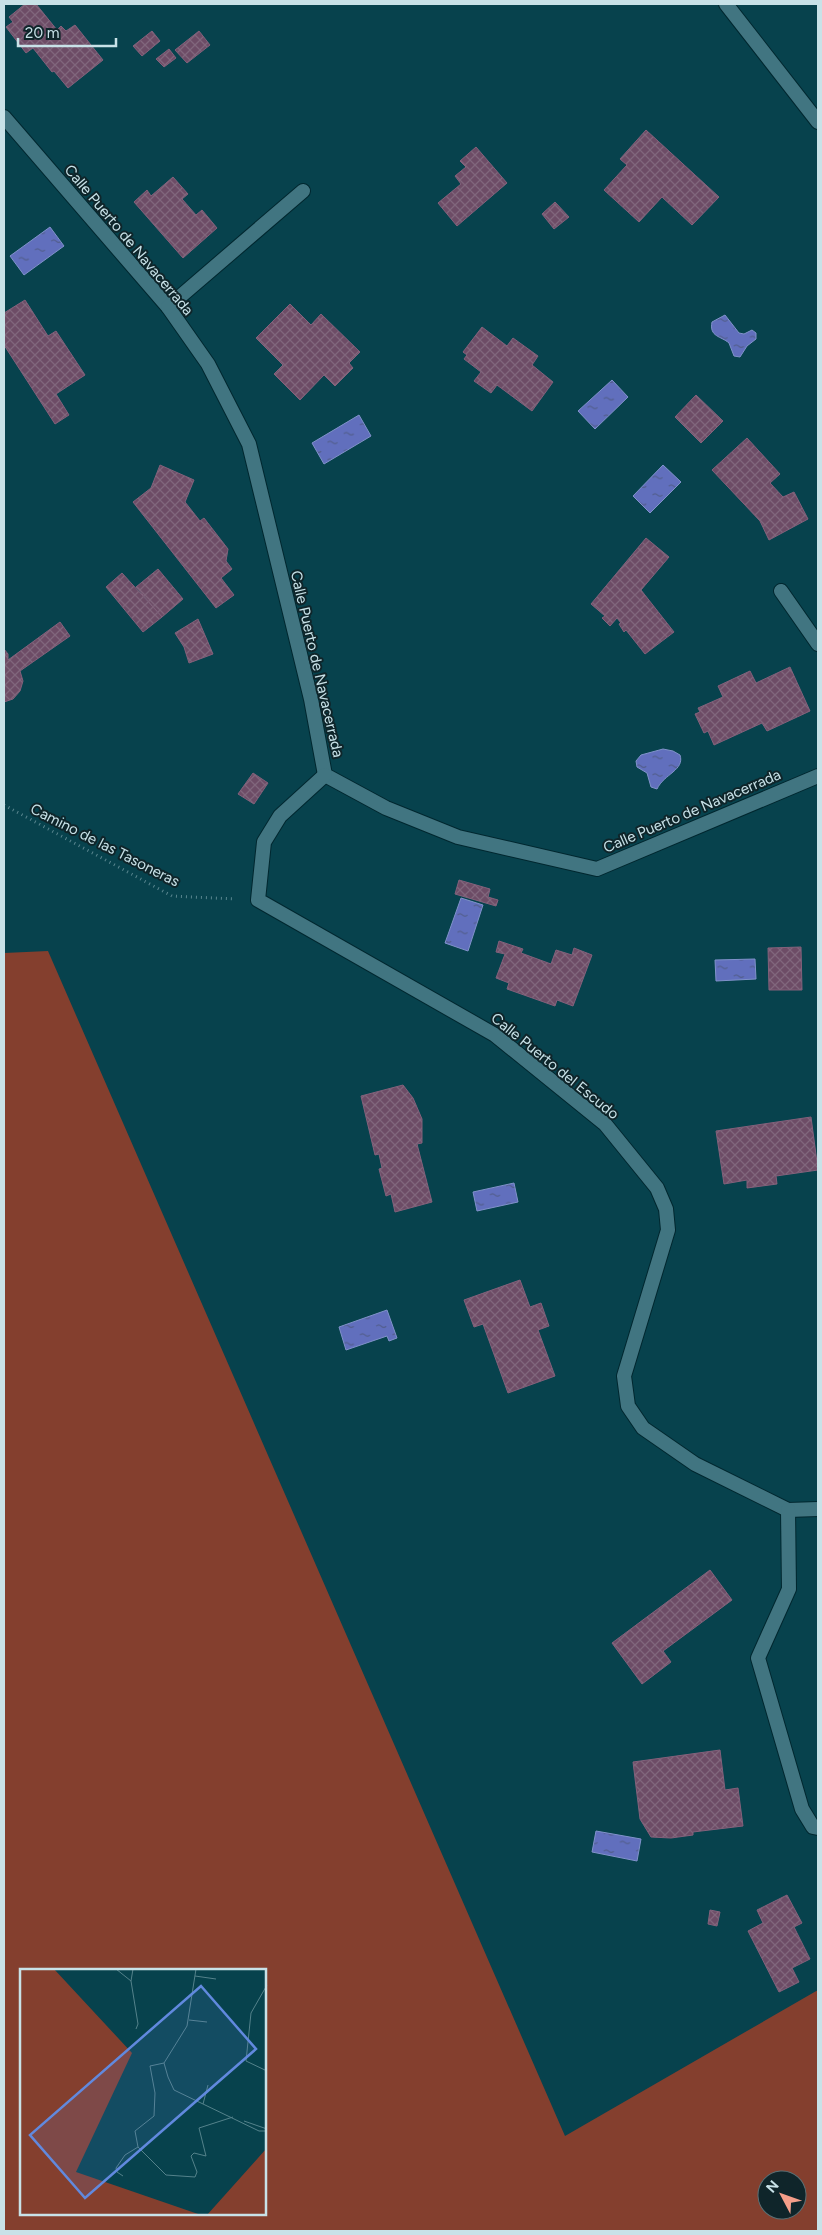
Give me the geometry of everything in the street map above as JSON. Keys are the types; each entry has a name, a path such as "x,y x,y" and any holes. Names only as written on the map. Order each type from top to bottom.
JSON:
{"street":[{"path":"726,4 818,122"},
{"name":"Calle Puerto de Navacerrada","path":"4,117 168,307 208,364 249,444 311,700 325,775 386,808 458,837 596,869 818,776"},
{"path":"168,307 303,191"},
{"path":"781,591 818,644"},
{"path":"258,900 264,842 280,816 325,775"},
{"name":"Calle Puerto del Escudo","path":"258,900 495,1035 605,1124 657,1188 666,1209 668,1230 624,1376 628,1406 643,1428 695,1464 788,1510"},
{"path":"818,1508 788,1510 789,1589 758,1658 802,1809 813,1827 818,1828"}],"path":[{"name":"Camino de las Tasoneras","path":"4,806 172,896 258,900"}],"shaded area":[{"path":"48,951 565,2136 818,1990 818,2231 4,2231 4,953"}],"water":[{"path":"50,227 64,246 24,275 10,256"},
{"path":"725,315 739,333 744,334 752,330 756,333 756,339 747,346 740,357 734,356 729,343 716,336 712,331 712,322"},
{"path":"612,380 628,397 595,429 578,411"},
{"path":"359,415 371,436 324,464 312,443"},
{"path":"663,465 681,482 650,513 633,496"},
{"path":"663,749 680,755 681,760 680,765 664,779 657,789 651,787 647,773 637,767 636,761 641,755"},
{"path":"461,898 483,905 468,951 445,943"},
{"path":"755,959 756,979 716,981 715,960"},
{"path":"514,1183 518,1202 477,1211 473,1192"},
{"path":"387,1310 397,1338 389,1341 387,1336 346,1350 339,1327"},
{"path":"596,1831 641,1839 637,1861 592,1852"}],"building":[{"path":"25,4 36,4 57,30 61,26 66,31 75,25 103,60 68,88 54,71 52,72 33,48 26,53 6,27 13,22 9,17"},
{"path":"152,31 160,41 142,56 133,46"},
{"path":"199,31 210,45 187,63 175,50"},
{"path":"169,49 176,58 164,67 156,59"},
{"path":"646,130 719,197 692,225 662,197 639,222 604,190 627,165 620,159"},
{"path":"476,147 507,183 457,226 438,203 461,184 455,176 466,167 460,161"},
{"path":"173,177 188,194 182,199 196,215 202,210 217,228 183,258 134,202 147,190 151,196"},
{"path":"555,202 569,217 554,229 542,214"},
{"path":"25,300 48,336 56,331 85,375 56,394 69,415 55,424 4,345 4,313"},
{"path":"290,304 311,325 321,314 360,352 349,363 353,368 335,386 324,375 300,400 274,374 283,365 256,338"},
{"path":"482,327 507,346 513,338 538,356 532,365 553,382 532,411 497,385 491,393 474,381 481,372 464,359 467,355 463,352"},
{"path":"696,395 723,421 701,443 675,417"},
{"path":"747,438 780,474 770,483 783,497 794,492 808,519 769,540 760,521 712,470"},
{"path":"160,465 194,480 185,502 200,521 204,518 228,549 226,561 232,569 221,578 234,595 216,608 133,502 151,488"},
{"path":"646,538 669,557 641,590 674,632 645,654 626,630 624,632 617,618 610,626 602,618 605,616 591,604"},
{"path":"158,569 183,599 162,617 136,587"},
{"path":"122,573 162,617 143,632 106,587"},
{"path":"198,619 213,654 189,663 184,647 175,633"},
{"path":"60,622 70,636 20,671 23,681 20,691 13,699 4,702 4,649 8,654 8,660"},
{"path":"790,667 810,711 767,731 762,723 714,745 708,731 704,733 695,714 700,712 698,708 723,697 718,686 750,671 756,683"},
{"path":"253,773 268,783 254,804 238,794"},
{"path":"459,880 490,889 488,897 498,900 496,906 455,894"},
{"path":"499,941 523,949 521,953 551,964 556,950 572,955 574,948 592,955 573,1006 557,1000 555,1006 507,989 509,983 496,978 505,954 496,952"},
{"path":"801,947 802,990 769,990 768,948"},
{"path":"403,1085 413,1098 422,1119 422,1143 417,1144 432,1202 395,1212 391,1194 386,1196 379,1169 382,1168 379,1154 375,1155 361,1096"},
{"path":"811,1117 818,1170 776,1176 777,1184 747,1188 747,1180 724,1184 716,1131"},
{"path":"520,1280 530,1307 541,1303 549,1326 538,1330 555,1376 508,1393 483,1324 474,1327 464,1300"},
{"path":"710,1570 732,1600 663,1651 671,1662 642,1684 612,1643"},
{"path":"720,1750 725,1790 738,1788 743,1826 693,1832 693,1835 671,1838 651,1837 640,1819 633,1762"},
{"path":"787,1895 802,1923 794,1927 810,1959 792,1968 799,1982 779,1992 748,1931 763,1923 757,1910"},
{"path":"710,1910 720,1912 717,1926 708,1924"}]}
